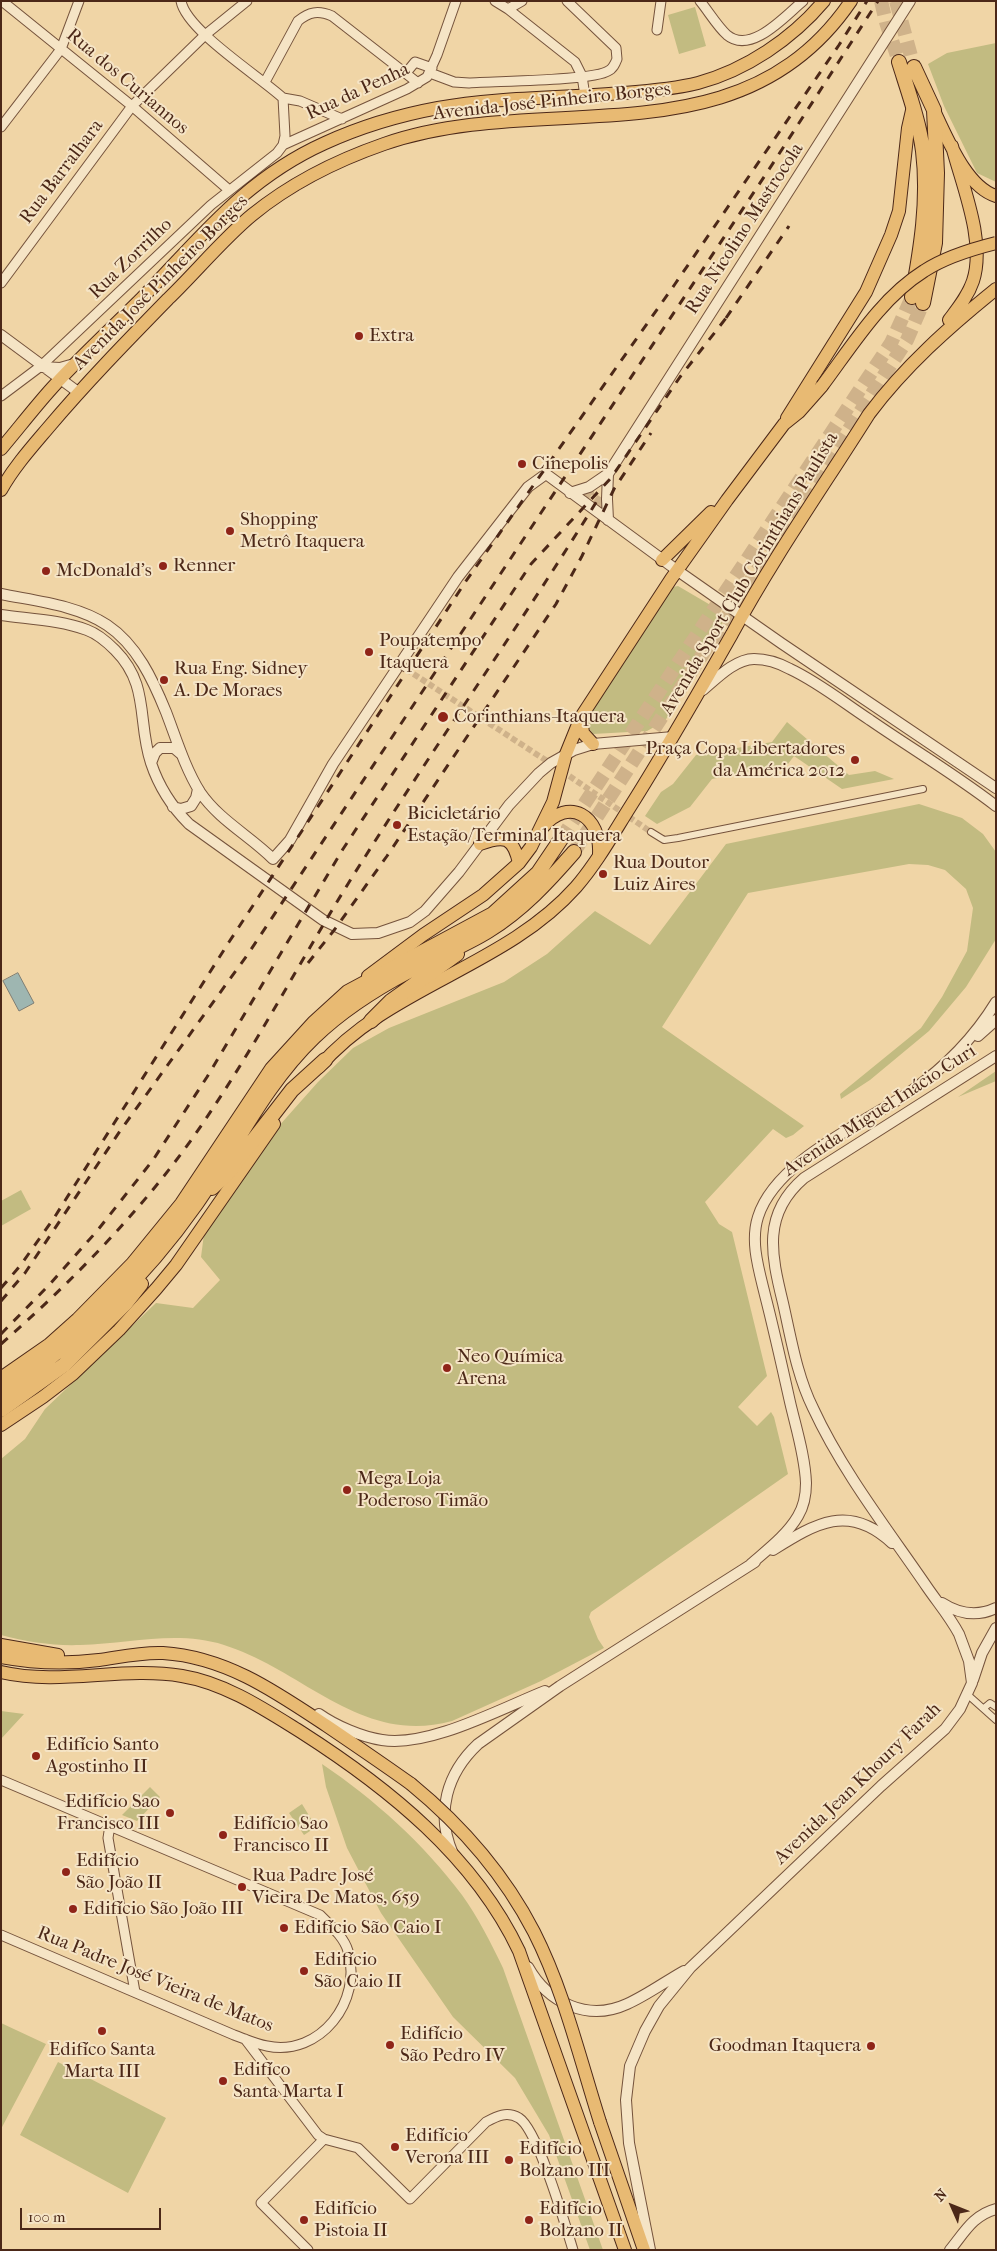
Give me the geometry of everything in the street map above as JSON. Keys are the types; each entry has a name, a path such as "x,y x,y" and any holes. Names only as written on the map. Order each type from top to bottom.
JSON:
{"highway":[{"path":"899,62 913,106 923,151 922,238 917,300 935,243 937,173 934,110 914,67"},
{"path":"1,1379 50,1344 99,1300 128,1270 182,1204 272,1069 314,1023 348,992 493,914 524,888 538,873 562,840"},
{"path":"371,1021 391,1001 526,903 574,852"},
{"path":"1,1394 63,1348 107,1308 174,1233 196,1204 282,1072 321,1030 348,1008 396,978 486,932"},
{"path":"196,1204 227,1174 292,1090 326,1060"},
{"path":"1,1410 46,1380 64,1365 126,1303 163,1253 174,1233"}],"main road":[{"name":"Avenida José Pinheiro Borges","path":"1,449 60,379 144,296 212,223 238,199 298,157 325,143 372,125 437,108 658,90 698,83 731,71 769,50 798,29 824,1"},
{"name":"Avenida José Pinheiro Borges","path":"1,490 13,469 78,392 121,346 251,216 294,187 340,161 386,143 443,129 508,122 663,112 700,104 751,86 796,60 816,45 839,20 851,1"},
{"path":"541,830 553,802 566,754 581,717 727,500 784,424 798,398 866,292 891,235 899,210 908,128 913,106"},
{"path":"934,110 952,146 975,183 996,196"},
{"path":"923,352 965,300 973,282 976,266 978,249 952,146"},
{"path":"784,424 799,412 822,386 872,320 910,281 924,270 941,262 996,243"},
{"name":"Avenida Sport Club Corinthians Paulista","path":"1,1425 73,1374 119,1330 156,1289 176,1265 266,1134 326,1060 371,1021 526,930 553,910 576,887 599,856 673,737 742,615 868,414 887,390 923,352 996,289"},
{"path":"144,296 143,308 148,320"},
{"path":"118,322 123,333 121,346"},
{"path":"662,560 727,500"},
{"path":"581,717 583,733 593,744"},
{"path":"348,992 423,935 483,895 519,863 547,822 561,814 575,812 583,815 598,832 600,840 599,856"},
{"path":"480,844 495,839 508,841 513,845 519,863"},
{"path":"1,1645 46,1654 98,1660"},
{"path":"1,1657 32,1662 98,1660 144,1653 194,1657 244,1674 340,1730 429,1799 462,1831 494,1870 520,1908 545,1958 560,1997 644,2250"},
{"path":"1,1672 39,1677 80,1677 148,1672 196,1678 227,1690 285,1722 368,1776 408,1810 481,1888 505,1922 519,1951 625,2250"}],"street":[{"name":"Rua dos Curiannos","path":"2,1 132,106 229,190"},
{"path":"1,127 61,49 78,1"},
{"path":"181,1 182,10 205,35 283,98 300,101 342,119"},
{"name":"Rua Barralhara","path":"1,283 132,106 205,35 247,1"},
{"name":"Rua da Penha","path":"283,145 418,83 431,70 456,1"},
{"path":"494,1 511,11 567,54 582,76 585,96"},
{"path":"511,11 522,1"},
{"path":"406,73 415,62 454,82 469,83 582,76 609,71 614,65 617,53 613,45 567,1"},
{"path":"657,30 660,1"},
{"path":"700,1 727,34 739,41 746,42 759,37 803,1"},
{"name":"Rua Nicolino Mastrocola","path":"570,493 588,487 608,474 910,1"},
{"path":"265,82 298,21 305,15 318,12 332,16 418,83"},
{"path":"283,98 286,118 283,145"},
{"name":"Rua Zorrilho","path":"1,396 41,366 229,190 273,157 283,145"},
{"path":"1,335 78,392"},
{"path":"41,366 60,368 77,362"},
{"path":"1,594 68,608 107,625 123,639 147,669 198,789 224,819 273,859 290,840 333,764 458,577 528,487 546,474 662,560 847,689 996,788"},
{"path":"608,474 608,520"},
{"path":"1,615 88,630 110,645 123,658 139,688 146,742 151,763 173,807 189,824 315,914 344,932 352,934 378,933 410,922 434,902 509,805 539,772 566,754 593,744 673,737"},
{"path":"700,692 721,674 740,663 751,659 777,663 791,669 946,770 996,806"},
{"path":"397,663 406,669"},
{"path":"151,763 155,753 160,748 174,748 182,755"},
{"path":"173,807 181,809 191,806 196,798 198,789"},
{"path":"652,832 664,840 671,839 923,789"},
{"name":"Avenida Miguel Inácio Curi","path":"751,1564 788,1530 799,1515 805,1499 806,1485 805,1467 798,1435 758,1268 755,1236 758,1217 764,1202 785,1174 816,1151 912,1091 964,1046 996,1002"},
{"path":"964,1046 996,1020"},
{"name":"Avenida Miguel Inácio Curi","path":"996,1056 804,1178 789,1191 781,1203 773,1228 780,1293 797,1364 812,1407 838,1453 935,1598 952,1610 961,1613 974,1614 996,1608"},
{"path":"455,1859 449,1844 445,1799 454,1773 466,1754 478,1744 560,1686 751,1564 820,1523 837,1520 856,1522 874,1528 904,1554"},
{"name":"Avenida Jean Khoury Farah","path":"650,2250 629,2143 626,2100 630,2066 658,2006 690,1968 881,1786 934,1741 960,1710 972,1683 969,1661 959,1634 935,1598"},
{"path":"972,1683 982,1653 996,1628"},
{"path":"340,1730 382,1740 402,1741 424,1738 455,1728 560,1686"},
{"path":"968,1695 996,1720"},
{"path":"984,1708 990,1703 996,1706"},
{"name":"Rua Padre José Vieira de Matos","path":"1,1780 308,1908 320,1915 338,1933 348,1950 351,1979 344,2008 334,2022 318,2036 299,2044 268,2046 245,2039 1,1935"},
{"path":"110,1825 108,1838 136,1992"},
{"name":"Avenida Jean Khoury Farah","path":"519,1951 531,1972 553,1995 563,2004 580,2009 598,2010 627,2004 690,1968"},
{"path":"245,2039 318,2135 324,2139 358,2148 410,2199 486,2122 499,2115 508,2114 518,2118 526,2124 543,2162 573,2250"},
{"path":"308,2250 261,2203 324,2139"},
{"path":"950,2250 967,2226 976,2218 996,2209"}],"shaded area":[{"path":"695,7 706,46 679,54 668,15"},
{"path":"996,43 996,182 977,173 944,106 928,64 947,53"},
{"path":"678,586 719,610 723,617 722,626 665,721 647,731 593,734 587,726 586,718 673,587"},
{"path":"787,722 849,775 875,771 894,779 842,789 794,756 788,764 712,779 690,807 657,824 645,816 661,792 673,784 696,755 772,742"},
{"name":"Neo Química Arena","path":"919,804 962,818 983,834 996,852 996,939 966,987 929,1031 870,1080 841,1099 840,1094 921,1028 942,997 967,951 973,908 966,889 945,870 928,865 909,864 748,893 662,1027 804,1126 786,1138 773,1129 705,1202 719,1224 732,1232 767,1376 738,1407 757,1426 771,1412 774,1417 788,1474 591,1612 589,1617 604,1648 541,1681 452,1721 419,1726 389,1723 361,1715 334,1702 253,1656 224,1645 206,1641 170,1638 60,1645 21,1640 1,1635 1,1459 25,1439 45,1409 156,1303 193,1308 220,1280 201,1257 204,1234 278,1127 318,1082 353,1048 389,1028 504,982 547,954 595,911 650,945 726,844"},
{"path":"996,1071 996,1081 958,1097"},
{"path":"21,1190 31,1209 1,1226 1,1201"},
{"path":"1,1711 24,1714 1,1739"},
{"path":"322,1764 379,1807 415,1840 447,1876 479,1921 503,1968 603,2250 590,2250 549,2135 515,2078 453,2017 381,1913 347,1848 326,1787"},
{"path":"150,1787 160,1797 137,1821 122,1815"},
{"path":"302,1804 316,1827 304,1835 289,1813"},
{"path":"1,2023 46,2044 1,2129"},
{"path":"58,2062 166,2118 128,2193 20,2135"}],"water":[{"path":"18,973 34,1003 19,1011 3,981"}],"tunnel":[{"path":"881,1 899,62"},
{"path":"896,1 914,67"},
{"path":"561,839 891,343 912,297"},
{"path":"574,852 907,340 923,303"},
{"path":"589,487 589,495 599,502 607,499"},
{"path":"406,669 553,765"},
{"path":"562,771 651,832"}],"railway":[{"path":"1,1288 20,1266 54,1218 229,942 466,581 675,284 839,45 867,1"},
{"path":"1,1301 25,1273 120,1131 248,954 766,174 878,1"},
{"path":"726,318 789,226"},
{"path":"1,1334 50,1284 97,1231 153,1160 207,1077 343,849 531,564 611,478 680,377 730,313"},
{"path":"308,963 335,929 387,856 556,604 582,556 614,489 651,433"},
{"path":"1,1344 56,1293 110,1238 136,1210 184,1150 246,1056 363,860 542,588 600,496"}],"place":[{"name":"Extra","path":"359,336"},
{"name":"Cinepolis","path":"522,464"},
{"name":"Shopping Metrô Itaquera","path":"230,531"},
{"name":"Renner","path":"163,566"},
{"name":"McDonald's","path":"46,571"},
{"name":"Poupatempo Itaquera","path":"369,652"},
{"name":"Rua Eng. Sidney A. De Moraes","path":"164,680"},
{"name":"Corinthians-Itaquera","path":"443,717"},
{"name":"Praça Copa Libertadores da América 2012","path":"855,760"},
{"name":"Bicicletário Estação/Terminal Itaquera","path":"397,825"},
{"name":"Rua Doutor Luiz Aires","path":"603,874"},
{"name":"Neo Química Arena","path":"447,1368"},
{"name":"Mega Loja Poderoso Timão","path":"347,1490"},
{"name":"Edifício Santo Agostinho II","path":"36,1756"},
{"name":"Edifício Sao Francisco III","path":"170,1813"},
{"name":"Edifício Sao Francisco II","path":"223,1835"},
{"name":"Edifício São João II","path":"66,1872"},
{"name":"Rua Padre José Vieira De Matos, 659","path":"242,1887"},
{"name":"Edifício São João III","path":"73,1909"},
{"name":"Edifício São Caio I","path":"284,1928"},
{"name":"Edifício São Caio II","path":"304,1971"},
{"name":"Edifíco Santa Marta III","path":"102,2031"},
{"name":"Edifício São Pedro IV","path":"390,2045"},
{"name":"Goodman Itaquera","path":"871,2046"},
{"name":"Edifíco Santa Marta I","path":"223,2081"},
{"name":"Edifício Verona III","path":"395,2147"},
{"name":"Edifício Bolzano III","path":"509,2160"},
{"name":"Edifício Pistoia II","path":"304,2220"},
{"name":"Edifício Bolzano II","path":"529,2220"}]}
